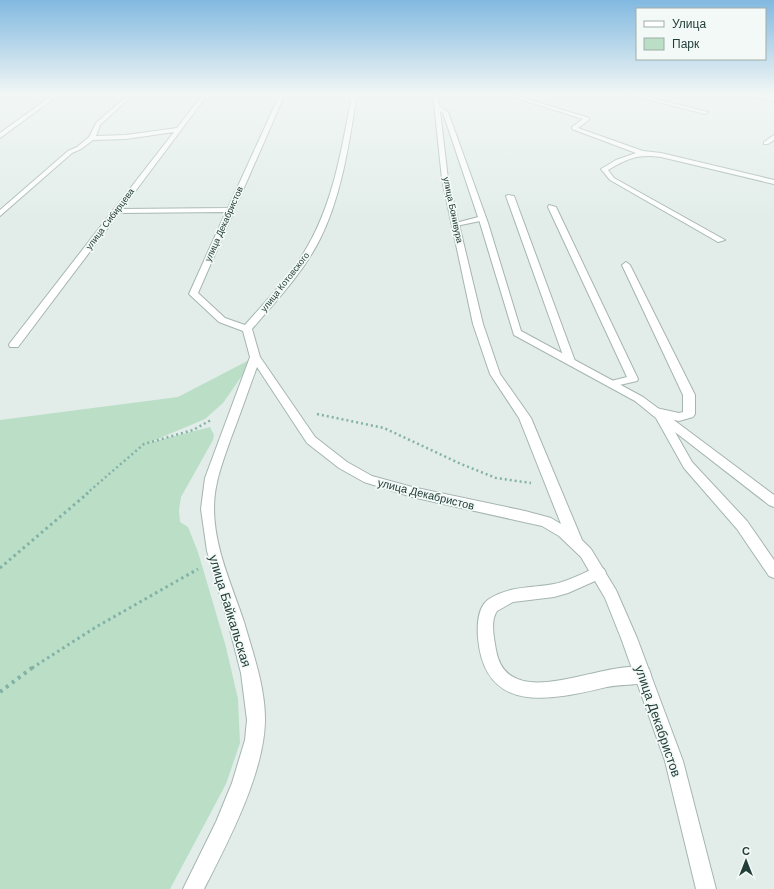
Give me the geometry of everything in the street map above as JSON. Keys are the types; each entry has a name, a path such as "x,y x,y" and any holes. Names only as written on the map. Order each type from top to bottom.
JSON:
{"street":[{"path":"0,214 70,152 79,148 92,138 138,135"},
{"name":"улица Сибирцева","path":"14,345 174,135"},
{"name":"улица Декабристов","path":"248,329 222,320 193,294 264,135"},
{"name":"улица Котовского","path":"248,329 308,255 321,229 329,207 348,135"},
{"name":"улица Бонивура","path":"440,135 445,179 478,324"},
{"path":"453,135 482,218 517,333 639,399 774,502"},
{"path":"594,135 642,153 661,155 774,182"},
{"path":"766,143 774,137"},
{"path":"642,153 618,160 604,170 612,179 721,240"},
{"path":"510,196 570,362"},
{"path":"552,207 633,379 611,384"},
{"path":"116,210 230,210"},
{"path":"456,224 482,218"},
{"path":"626,265 689,395 689,414 680,417 656,412"},
{"name":"улица Декабристов","path":"478,324 495,374 525,418 575,541"},
{"path":"248,329 255,357"},
{"name":"улица Декабристов","path":"255,357 315,444 337,461 358,474 380,483 418,494 525,516 546,522 564,532 586,553 599,573 620,617 674,761 706,889"},
{"name":"улица Байкальская","path":"193,889 209,858 243,777 255,735 256,718 251,682 229,602 213,554 208,525 208,493 211,478 255,357"},
{"path":"647,396 688,465 742,525 774,572"},
{"path":"599,573 563,588 511,595 493,605 486,618 486,640 492,668 504,682 522,689 569,688 614,677 643,675"}],"path":[{"path":"0,568 144,444 193,430 238,405"},
{"path":"290,409 384,428 460,464 496,478 554,487"},
{"path":"0,692 16,679 60,650 200,568"}],"green space":[{"path":"255,357 223,403 205,419 148,443 210,427 214,435 213,440 181,497 179,510 180,522 188,527 198,552 226,647 238,699 240,743 226,784 170,889 0,889 0,420 178,397"}]}
